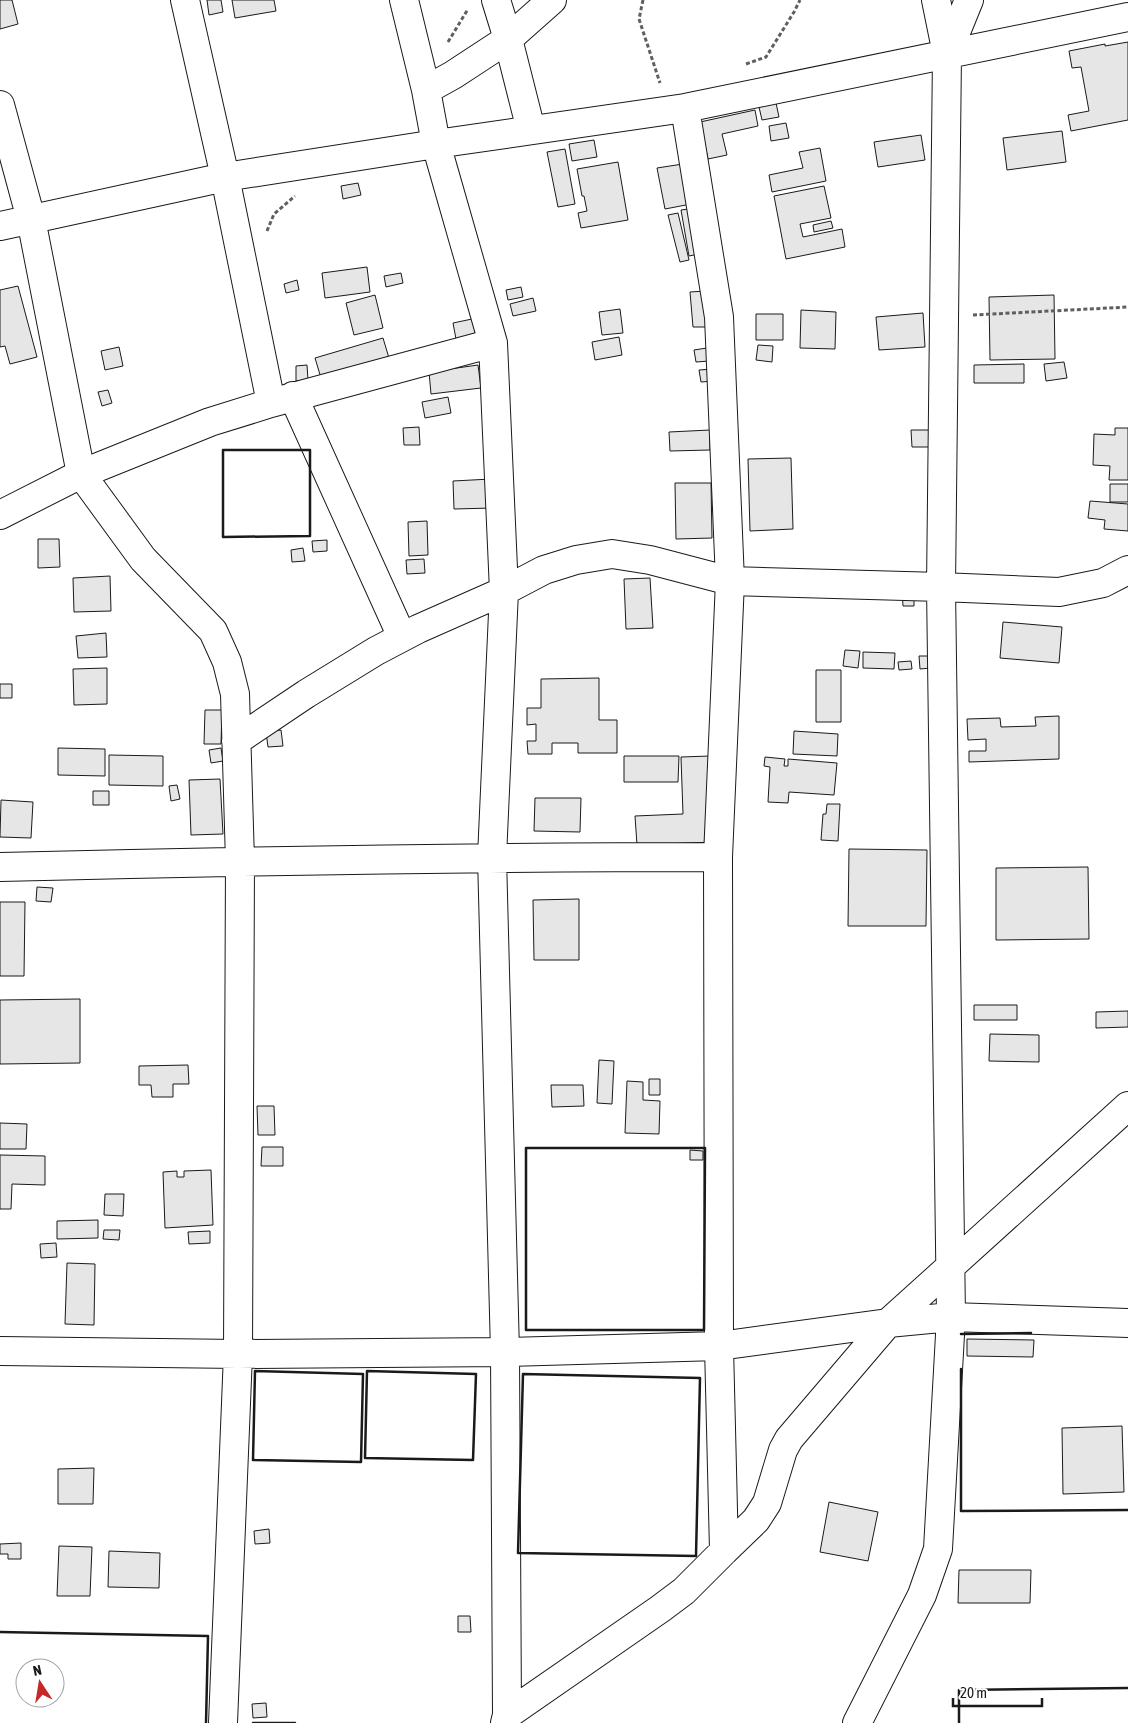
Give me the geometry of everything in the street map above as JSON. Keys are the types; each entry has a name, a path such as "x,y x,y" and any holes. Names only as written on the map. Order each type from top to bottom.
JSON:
{"street":[{"path":"185,0 225,177 282,400 402,637"},
{"path":"404,0 426,90 436,144 493,343 504,591 492,857 505,1352 506,1719"},
{"path":"496,0 531,130"},
{"path":"426,90 453,75 508,39 552,0"},
{"path":"936,0 947,54"},
{"path":"857,1723 922,1595 938,1550 950,1317 941,587 947,54 950,0"},
{"path":"947,54 969,0"},
{"path":"0,226 225,177 685,108 1128,17"},
{"path":"0,105 31,219 81,474 143,559 213,631 226,662 235,694 240,861 238,1354 223,1723"},
{"path":"685,108 719,317 730,581 718,857 719,1346 724,1551"},
{"path":"0,515 81,474 210,422 282,400 493,343"},
{"path":"236,741 329,680 402,637 504,591 544,570 576,560 612,554 650,560 730,581 1059,592 1103,583 1128,570"},
{"path":"0,866 492,857 718,857"},
{"path":"506,1719 684,1591 756,1520 767,1503 783,1450 789,1439 888,1323 1128,1106"},
{"path":"0,1351 238,1354 505,1352 719,1346 888,1323 950,1317 1128,1322"}],"path":[{"path":"642,0 639,19 661,84 685,108"},
{"path":"739,66 766,58 800,0"},
{"path":"945,317 1128,307"}],"building":[{"path":"0,0 12,0 18,24 0,29"},
{"path":"207,0 221,0 223,12 209,15"},
{"path":"232,0 274,0 276,11 235,18"},
{"path":"1128,42 1128,120 1071,131 1068,115 1089,111 1081,67 1072,68 1069,51"},
{"path":"776,103 779,117 762,120 759,107"},
{"path":"755,110 758,126 722,134 727,155 708,159 700,122"},
{"path":"786,123 789,138 771,141 769,126"},
{"path":"1062,131 1066,162 1007,170 1003,138"},
{"path":"921,135 925,160 878,167 874,142"},
{"path":"594,140 597,157 572,161 569,144"},
{"path":"820,148 826,181 772,192 769,175 803,168 799,152"},
{"path":"565,149 575,204 558,207 547,152"},
{"path":"618,162 628,220 581,228 578,213 587,211 577,169"},
{"path":"683,164 691,204 665,209 657,168"},
{"path":"358,183 361,195 343,199 341,186"},
{"path":"824,186 831,218 800,224 803,237 842,229 845,247 786,259 774,196"},
{"path":"696,208 704,253 689,256 681,210"},
{"path":"678,213 689,260 680,262 668,215"},
{"path":"831,221 833,228 814,232 813,225"},
{"path":"367,267 370,292 325,298 322,273"},
{"path":"401,273 403,283 386,287 384,276"},
{"path":"297,280 299,290 286,293 284,284"},
{"path":"18,286 37,357 10,364 5,346 0,347 0,290"},
{"path":"521,287 523,297 508,300 506,290"},
{"path":"705,291 707,327 693,327 690,292"},
{"path":"375,295 383,328 354,335 346,303"},
{"path":"1054,295 1055,359 990,360 989,297"},
{"path":"533,298 536,311 513,316 510,304"},
{"path":"620,309 623,333 602,335 599,312"},
{"path":"801,310 836,312 835,349 800,348"},
{"path":"923,313 925,347 879,350 876,317"},
{"path":"756,314 783,314 783,340 756,340"},
{"path":"472,319 476,335 456,339 453,323"},
{"path":"619,337 622,355 595,360 592,342"},
{"path":"383,338 389,358 321,378 315,358"},
{"path":"758,345 773,346 772,362 756,360"},
{"path":"119,347 123,366 105,370 101,351"},
{"path":"707,348 709,361 696,362 694,350"},
{"path":"1064,362 1067,378 1046,381 1044,364"},
{"path":"1024,364 1024,383 974,383 974,365"},
{"path":"307,365 308,380 296,381 296,366"},
{"path":"478,365 481,388 431,394 429,372"},
{"path":"713,369 714,381 701,382 699,370"},
{"path":"108,390 112,403 102,406 98,392"},
{"path":"448,397 451,413 425,418 422,402"},
{"path":"419,427 420,445 404,445 403,428"},
{"path":"1115,428 1128,428 1128,480 1109,480 1110,466 1093,465 1094,434 1115,435"},
{"path":"710,430 710,450 670,451 669,432"},
{"path":"911,430 930,430 931,447 912,447"},
{"path":"791,458 793,529 750,531 748,459"},
{"path":"491,479 493,508 454,509 453,481"},
{"path":"675,483 711,483 712,538 676,539"},
{"path":"1110,484 1128,484 1128,502 1110,502"},
{"path":"1090,501 1128,504 1128,531 1104,529 1105,520 1088,518"},
{"path":"427,521 428,555 409,556 408,522"},
{"path":"38,539 59,539 60,567 38,568"},
{"path":"327,540 327,551 313,552 312,541"},
{"path":"303,548 305,561 292,562 291,550"},
{"path":"424,559 425,573 407,574 406,560"},
{"path":"110,576 111,611 74,612 73,578"},
{"path":"650,578 653,628 626,629 624,579"},
{"path":"914,589 914,606 903,606 902,590"},
{"path":"1003,622 1062,627 1059,663 1000,658"},
{"path":"106,633 107,657 78,658 76,636"},
{"path":"845,650 860,651 858,668 843,666"},
{"path":"863,652 895,653 894,669 863,668"},
{"path":"919,656 930,656 931,668 920,669"},
{"path":"911,661 912,669 899,670 898,662"},
{"path":"107,668 107,704 74,705 73,669"},
{"path":"816,670 841,670 841,722 816,722"},
{"path":"599,678 599,720 617,720 617,753 578,753 578,743 552,743 552,754 528,754 527,741 536,741 536,724 527,725 527,708 541,708 541,679"},
{"path":"0,684 12,684 12,698 0,698"},
{"path":"205,710 222,710 221,744 204,744"},
{"path":"1059,716 1059,759 969,762 969,751 986,751 986,739 968,740 967,719 1000,718 1001,727 1036,726 1035,717"},
{"path":"281,730 283,746 268,747 266,732"},
{"path":"794,731 838,734 837,756 793,754"},
{"path":"58,748 105,749 105,776 58,775"},
{"path":"221,748 223,761 211,763 209,750"},
{"path":"109,755 163,756 163,786 109,785"},
{"path":"624,756 679,756 678,782 624,782"},
{"path":"710,756 714,842 637,845 635,816 683,814 681,757"},
{"path":"765,757 785,759 784,766 788,766 788,759 837,763 834,795 789,792 788,803 768,802 770,767 764,766"},
{"path":"220,779 223,834 191,835 189,780"},
{"path":"177,785 180,799 171,801 169,786"},
{"path":"93,791 109,791 109,805 93,805"},
{"path":"535,798 581,798 580,832 534,831"},
{"path":"1,800 33,802 31,838 0,837"},
{"path":"827,804 840,804 838,841 821,840 823,814 826,814"},
{"path":"849,849 927,850 926,926 848,926"},
{"path":"1088,867 1089,939 996,940 996,868"},
{"path":"37,887 53,888 51,902 36,901"},
{"path":"579,899 579,960 534,960 533,900"},
{"path":"0,902 25,902 24,976 0,976"},
{"path":"80,999 80,1063 0,1064 0,1000"},
{"path":"974,1005 1017,1005 1017,1020 974,1020"},
{"path":"1128,1011 1128,1027 1096,1028 1096,1012"},
{"path":"990,1034 1039,1035 1039,1062 989,1061"},
{"path":"599,1060 614,1061 612,1104 597,1103"},
{"path":"188,1065 189,1084 173,1084 173,1097 152,1097 151,1085 139,1085 139,1066"},
{"path":"649,1079 660,1079 660,1095 649,1095"},
{"path":"627,1081 643,1082 643,1100 660,1101 659,1134 625,1133"},
{"path":"551,1085 583,1085 584,1106 552,1107"},
{"path":"257,1106 274,1106 275,1135 258,1135"},
{"path":"0,1123 27,1124 26,1149 0,1149"},
{"path":"262,1147 283,1147 283,1166 261,1166"},
{"path":"690,1150 703,1151 703,1160 690,1160"},
{"path":"0,1155 45,1156 45,1185 12,1184 11,1209 0,1209"},
{"path":"211,1170 213,1225 165,1228 163,1172 177,1171 177,1177 184,1177 184,1171"},
{"path":"105,1194 124,1194 123,1216 104,1215"},
{"path":"98,1220 98,1238 57,1239 57,1221"},
{"path":"104,1230 120,1230 119,1240 103,1239"},
{"path":"210,1231 210,1243 189,1244 188,1232"},
{"path":"56,1243 57,1257 41,1258 40,1244"},
{"path":"67,1263 95,1264 94,1325 65,1324"},
{"path":"967,1339 1034,1340 1033,1357 967,1356"},
{"path":"1122,1426 1124,1492 1063,1494 1062,1428"},
{"path":"94,1468 93,1504 58,1504 58,1469"},
{"path":"829,1502 878,1512 868,1561 820,1552"},
{"path":"269,1529 270,1543 255,1544 254,1531"},
{"path":"21,1543 21,1559 8,1559 8,1554 0,1554 0,1544"},
{"path":"59,1546 92,1547 90,1596 57,1596"},
{"path":"109,1551 160,1553 159,1588 108,1587"},
{"path":"959,1570 1031,1570 1030,1603 958,1603"},
{"path":"458,1616 470,1616 471,1632 458,1632"},
{"path":"266,1703 267,1717 253,1718 252,1704"}],"wall":[{"path":"223,450 310,450 310,536 223,537 223,450"},
{"path":"526,1148 705,1148 704,1330 526,1330 526,1148"},
{"path":"961,1334 1031,1333"},
{"path":"961,1369 961,1511 1128,1510"},
{"path":"255,1371 363,1374 361,1462 253,1460 255,1371"},
{"path":"367,1371 476,1374 473,1460 365,1458 367,1371"},
{"path":"523,1374 700,1378 696,1556 518,1553 523,1374"},
{"path":"0,1632 208,1636 206,1723"},
{"path":"959,1723 959,1690 1128,1688"},
{"path":"253,1723 295,1723"}]}
